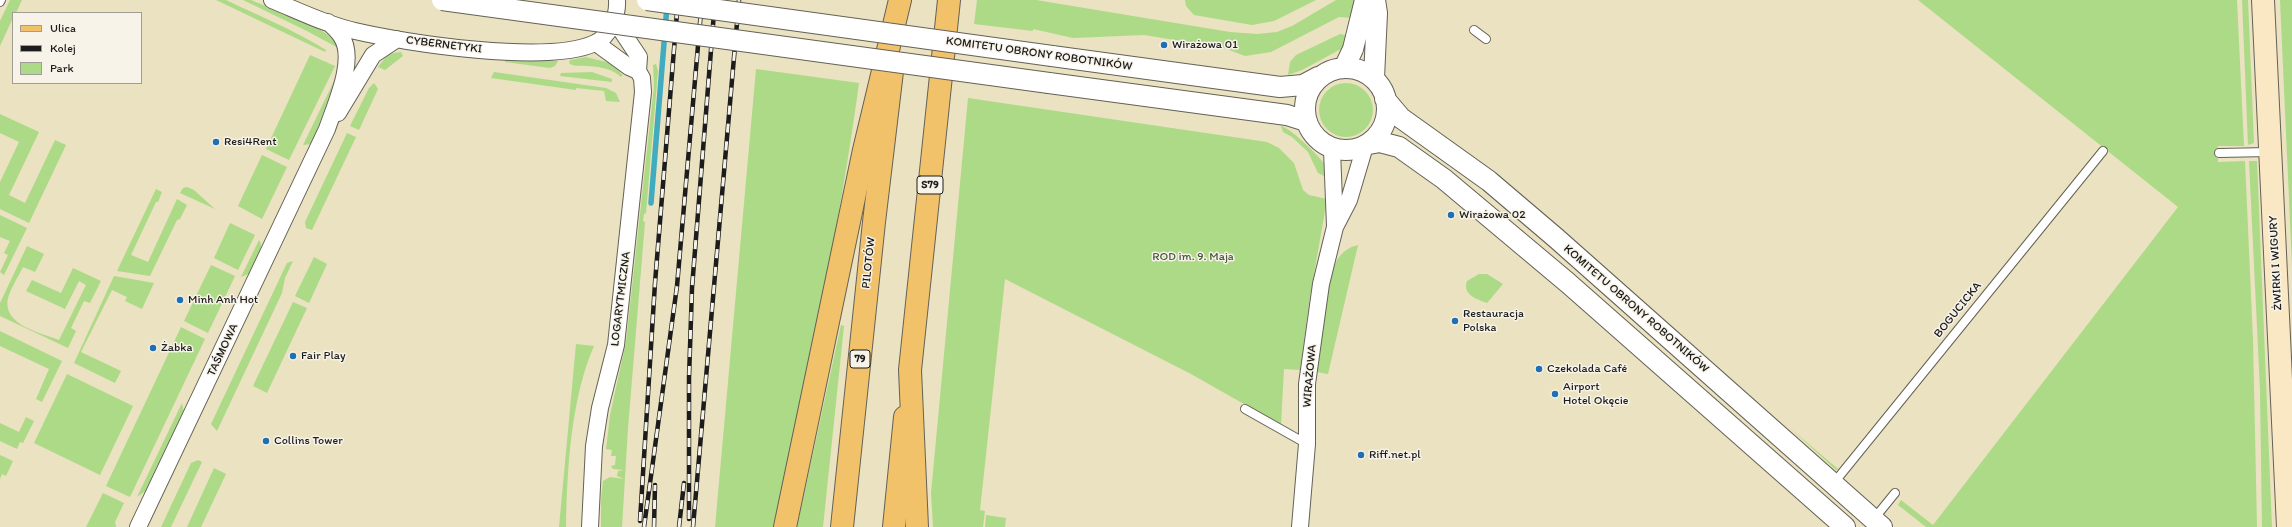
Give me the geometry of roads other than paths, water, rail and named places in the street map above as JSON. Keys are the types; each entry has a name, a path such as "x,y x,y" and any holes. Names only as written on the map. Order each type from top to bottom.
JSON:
{"main road":[{"path":"785,527 864,150 900,0"},
{"name":"PILOTÓW","path":"842,527 873,230 900,0"},
{"name":"S79","path":"910,370 949,0"},
{"name":"ŻWIRKI I WIGURY","path":"2263,0 2270,152 2282,312 2288,527"},
{"path":"894,527 910,370"},
{"path":"910,370 917,527"}],"street":[{"name":"CYBERNETYKI","path":"272,0 354,31 397,39 518,52 562,52 596,43"},
{"path":"442,0 1287,115 1306,121"},
{"path":"617,0 616,17 596,43 629,67 638,71"},
{"name":"KOMITETU OBRONY ROBOTNIKÓW","path":"647,0 1280,87 1303,85 1318,77"},
{"path":"1345,66 1353,49 1365,0"},
{"path":"1374,78 1377,13 1375,0"},
{"name":"TAŚMOWA","path":"138,527 327,129 343,78 347,58 341,36 328,22"},
{"name":"LOGARYTMICZNA","path":"590,527 594,446 600,408 616,345 642,112 643,86 638,71 639,57 621,30 612,24"},
{"name":"TAŚMOWA","path":"327,129 356,86 370,58 379,49 397,39"},
{"path":"1367,145 1382,127 1386,108 1383,90 1374,78 1358,69 1345,66 1328,71 1318,77 1306,98 1306,121 1318,142 1332,150 1342,152 1355,150 1380,142 1399,147 1444,179 1551,269 1845,527"},
{"name":"KOMITETU OBRONY ROBOTNIKÓW","path":"1385,99 1402,118 1489,181 1556,238 1877,523"},
{"name":"WIRAŻOWA","path":"1300,527 1307,444 1307,384 1321,284 1335,227 1349,200 1367,145"},
{"name":"WIRAŻOWA","path":"1332,150 1335,227"}],"lane":[{"path":"1474,30 1486,39"},
{"name":"BOGUCICKA","path":"1833,484 2103,151"},
{"path":"2219,153 2270,152"},
{"path":"1245,409 1307,444"},
{"path":"1877,523 1895,493"}],"waterway":[{"path":"651,203 667,6"}],"railway":[{"path":"640,521 655,283 678,0"},
{"path":"644,527 677,286 702,0"},
{"path":"689,519 689,378 692,288 715,0"},
{"path":"693,527 739,0"},
{"path":"679,527 684,483"},
{"path":"654,527 655,485"}],"place":[{"name":"Wirażowa 01","path":"1164,45"},
{"name":"Resi4Rent","path":"216,142"},
{"name":"Wirażowa 02","path":"1451,215"},
{"name":"Minh Anh Hot","path":"180,300"},
{"name":"Restauracja Polska","path":"1455,321"},
{"name":"Żabka","path":"153,348"},
{"name":"Fair Play","path":"293,356"},
{"name":"Czekolada Café","path":"1539,369"},
{"name":"Airport Hotel Okęcie","path":"1555,394"},
{"name":"Collins Tower","path":"266,441"},
{"name":"Riff.net.pl","path":"1361,455"}],"park label":[{"name":"ROD im. 9. Maja","path":"1193,257"}]}
